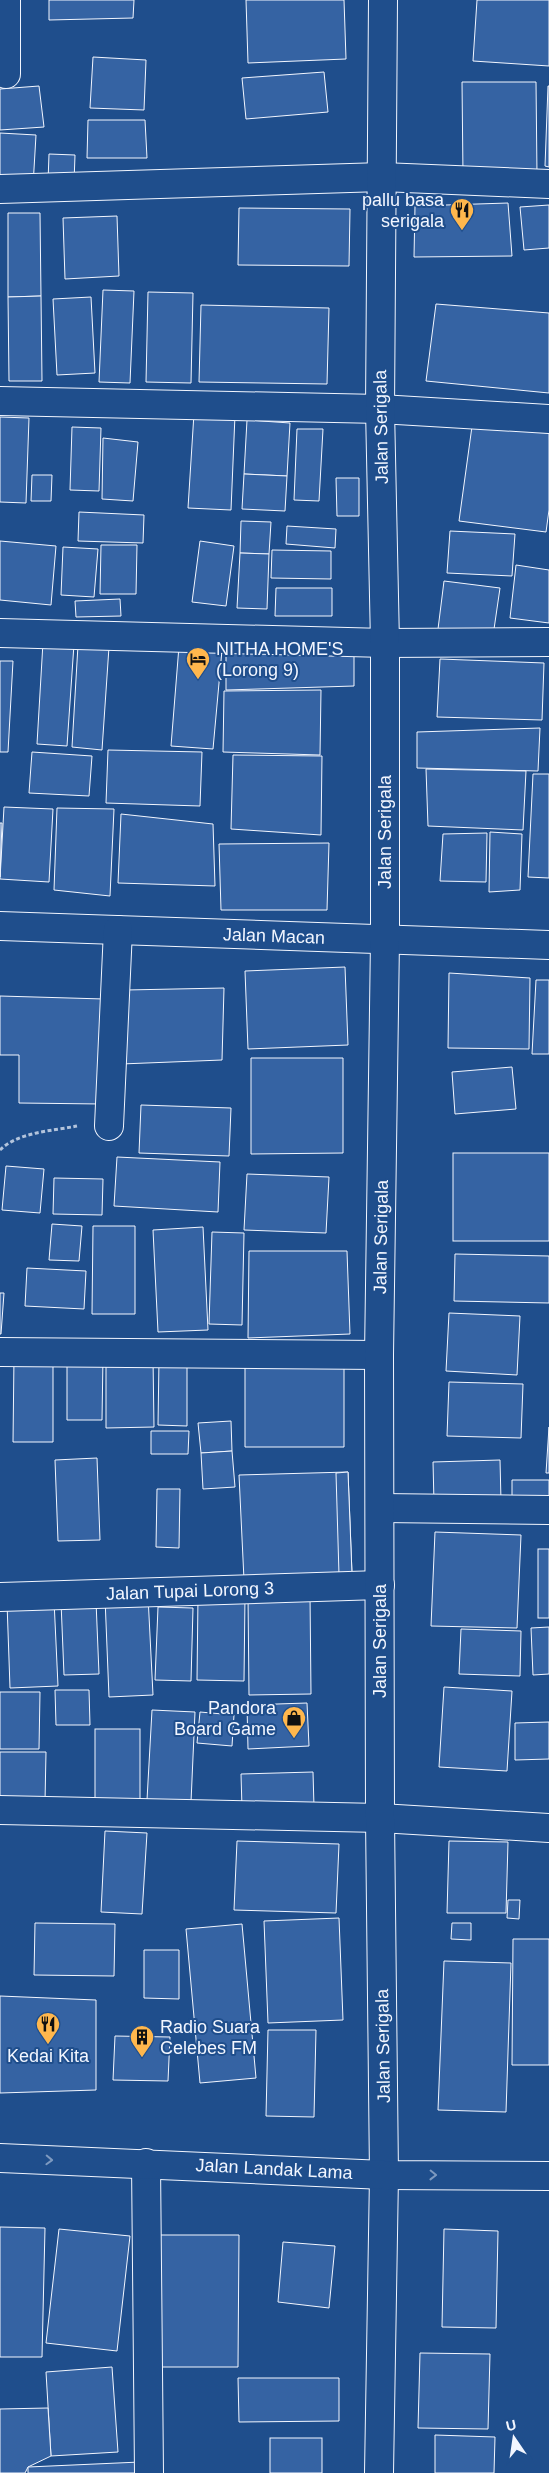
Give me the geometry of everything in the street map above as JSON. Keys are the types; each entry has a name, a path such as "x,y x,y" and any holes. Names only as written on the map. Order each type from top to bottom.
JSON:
{"street":[{"path":"6,0 6,74"},
{"name":"Jalan Serigala","path":"379,2473 384,2175 380,1818 381,1508 379,1356 385,940 385,643 380,408 383,0"},
{"path":"0,189 382,177 549,184"},
{"path":"0,401 380,408 549,419"},
{"path":"0,633 385,643 549,642"},
{"name":"Jalan Macan","path":"0,926 549,945"},
{"path":"110,1126 118,930"},
{"path":"0,1352 379,1356"},
{"path":"381,1508 549,1510"},
{"name":"Jalan Tupai Lorong 3","path":"0,1596 380,1585"},
{"path":"0,1810 380,1818 549,1828"},
{"name":"Jalan Landak Lama","path":"0,2158 384,2175 549,2176"},
{"path":"146,2163 149,2473"}],"path":[{"path":"0,1150 6,1144 30,1136 82,1124 110,1126"}],"building":[{"path":"49,0 134,0 133,18 49,20"},
{"path":"246,0 344,0 346,59 248,63"},
{"path":"477,0 549,0 549,66 473,61"},
{"path":"93,57 146,60 144,110 90,108"},
{"path":"324,72 328,112 246,119 242,78"},
{"path":"462,82 536,82 537,175 463,176"},
{"path":"39,86 44,127 0,130 0,89"},
{"path":"549,86 549,167 545,166"},
{"path":"88,120 145,120 147,158 87,158"},
{"path":"0,133 36,135 33,186 0,184"},
{"path":"49,154 75,155 74,183 48,182"},
{"name":"pallu basa serigala","path":"508,203 512,256 414,257 415,206"},
{"path":"549,205 549,248 524,250 520,207"},
{"path":"239,208 350,209 349,266 238,265"},
{"path":"8,213 40,213 41,296 8,297"},
{"path":"117,216 119,276 65,279 63,218"},
{"path":"103,290 134,291 130,383 99,382"},
{"path":"148,292 193,293 191,383 146,382"},
{"path":"41,296 42,381 9,381 8,297"},
{"path":"91,297 95,373 57,375 53,299"},
{"path":"436,304 549,313 549,393 426,381"},
{"path":"201,305 329,308 327,384 199,382"},
{"path":"194,413 235,415 231,510 188,508"},
{"path":"0,417 29,418 26,503 0,502"},
{"path":"473,419 549,428 549,510 546,532 459,521"},
{"path":"247,420 290,423 287,476 244,474"},
{"path":"72,427 101,428 99,491 70,490"},
{"path":"297,429 323,429 319,501 294,500"},
{"path":"103,438 138,442 133,501 102,499"},
{"path":"244,474 287,476 285,511 242,509"},
{"path":"32,475 52,475 51,501 31,501"},
{"path":"336,478 359,478 359,516 337,516"},
{"path":"79,512 144,515 143,543 78,541"},
{"path":"241,521 271,522 269,554 240,553"},
{"path":"287,526 336,529 335,548 286,544"},
{"path":"450,531 515,534 512,576 447,573"},
{"path":"0,541 56,546 51,605 0,600"},
{"path":"200,541 234,546 226,606 192,602"},
{"path":"101,545 137,545 136,594 100,594"},
{"path":"63,547 98,549 94,597 61,595"},
{"path":"272,550 331,551 331,579 271,578"},
{"path":"240,553 269,554 267,609 237,608"},
{"path":"516,565 549,570 549,623 510,618"},
{"path":"444,581 500,588 493,636 438,629"},
{"path":"276,588 332,588 332,616 275,616"},
{"path":"120,599 121,616 76,617 75,601"},
{"path":"43,642 74,644 67,746 37,744"},
{"path":"78,645 109,647 102,750 72,747"},
{"name":"NITHA HOME'S (Lorong 9)","path":"179,646 222,650 213,749 171,746"},
{"path":"354,651 354,686 226,690 226,653"},
{"path":"440,659 544,663 542,720 437,717"},
{"path":"0,661 13,661 8,752 0,752"},
{"path":"321,690 320,755 223,752 224,691"},
{"path":"540,728 538,771 417,768 417,732"},
{"path":"108,750 202,752 200,806 106,803"},
{"path":"32,752 92,756 89,796 29,793"},
{"path":"233,755 322,756 321,835 231,829"},
{"path":"426,769 526,771 523,830 428,826"},
{"path":"533,774 549,774 549,878 528,877"},
{"path":"4,807 53,809 49,882 0,879"},
{"path":"57,808 114,809 110,896 54,890"},
{"path":"121,814 213,824 215,886 118,883"},
{"path":"0,823 2,823 0,877"},
{"path":"490,832 522,834 520,890 489,892"},
{"path":"487,833 486,882 440,881 443,834"},
{"path":"329,843 327,910 221,910 219,844"},
{"path":"345,967 348,1045 248,1049 245,971"},
{"path":"449,973 530,978 529,1049 448,1048"},
{"path":"536,980 549,980 549,1054 532,1054"},
{"path":"224,988 222,1060 121,1064 126,990"},
{"path":"0,996 104,999 101,1104 19,1103 19,1055 0,1055"},
{"path":"251,1058 343,1058 343,1153 251,1154"},
{"path":"512,1067 516,1109 455,1114 452,1072"},
{"path":"141,1105 231,1108 229,1156 139,1153"},
{"path":"453,1153 549,1153 549,1241 453,1241"},
{"path":"117,1157 220,1162 218,1212 114,1206"},
{"path":"6,1166 44,1169 40,1213 2,1210"},
{"path":"247,1174 329,1177 326,1233 244,1230"},
{"path":"54,1178 103,1179 102,1215 53,1214"},
{"path":"52,1224 82,1226 79,1261 49,1260"},
{"path":"93,1226 135,1226 135,1314 92,1314"},
{"path":"203,1227 208,1330 158,1332 153,1230"},
{"path":"212,1232 244,1233 242,1325 209,1324"},
{"path":"249,1251 347,1251 350,1334 248,1338"},
{"path":"455,1254 549,1256 549,1303 454,1301"},
{"path":"27,1268 86,1271 84,1309 25,1306"},
{"path":"0,1293 4,1293 1,1334 0,1334"},
{"path":"449,1313 520,1316 517,1375 446,1371"},
{"path":"14,1356 53,1356 53,1442 13,1442"},
{"path":"67,1356 103,1356 102,1420 67,1420"},
{"path":"106,1358 153,1358 154,1427 106,1428"},
{"path":"159,1359 187,1359 187,1426 158,1425"},
{"path":"344,1361 344,1447 245,1447 245,1362"},
{"path":"449,1382 523,1384 521,1438 447,1436"},
{"path":"231,1421 232,1451 201,1453 198,1423"},
{"path":"549,1427 549,1473 546,1473"},
{"path":"151,1431 189,1431 188,1454 151,1454"},
{"path":"232,1451 235,1487 203,1489 201,1453"},
{"path":"97,1458 100,1540 58,1541 55,1460"},
{"path":"500,1460 501,1501 434,1503 433,1462"},
{"path":"348,1472 352,1574 244,1580 239,1475"},
{"path":"348,1472 352,1574 339,1575 336,1473"},
{"path":"512,1480 549,1480 549,1502 512,1501"},
{"path":"157,1489 180,1489 179,1548 156,1547"},
{"path":"435,1532 521,1535 517,1628 431,1626"},
{"path":"538,1549 549,1549 549,1618 538,1618"},
{"path":"310,1595 311,1694 249,1695 248,1596"},
{"path":"148,1596 153,1695 109,1697 105,1598"},
{"path":"198,1596 245,1596 244,1681 197,1680"},
{"path":"54,1600 58,1686 10,1688 7,1603"},
{"path":"96,1601 99,1674 64,1675 61,1602"},
{"path":"158,1607 193,1608 191,1681 155,1680"},
{"path":"549,1627 549,1674 533,1675 531,1628"},
{"path":"461,1629 521,1631 520,1676 459,1674"},
{"path":"444,1687 512,1691 507,1771 439,1767"},
{"path":"55,1690 89,1690 90,1725 56,1725"},
{"path":"0,1692 40,1692 39,1749 0,1749"},
{"path":"307,1703 309,1746 248,1749 247,1705"},
{"path":"152,1710 195,1712 191,1802 147,1800"},
{"path":"200,1712 234,1715 232,1746 197,1743"},
{"path":"549,1722 549,1759 515,1760 515,1723"},
{"path":"95,1729 140,1729 140,1800 95,1800"},
{"path":"0,1752 46,1752 45,1802 0,1802"},
{"path":"313,1772 314,1807 242,1808 241,1774"},
{"path":"105,1831 147,1833 142,1914 101,1912"},
{"path":"237,1841 339,1844 336,1913 234,1910"},
{"path":"449,1841 508,1842 506,1913 447,1913"},
{"path":"508,1900 520,1900 519,1919 507,1918"},
{"path":"339,1918 343,2020 268,2023 264,1921"},
{"path":"35,1923 115,1924 114,1976 34,1975"},
{"path":"452,1923 471,1923 471,1940 451,1939"},
{"path":"242,1924 256,2078 200,2083 186,1929"},
{"path":"513,1939 549,1939 549,2065 512,2065"},
{"path":"144,1950 179,1950 179,1999 144,1998"},
{"path":"444,1961 511,1963 506,2112 438,2110"},
{"name":"Kedai Kita","path":"0,1996 96,2000 96,2090 0,2093"},
{"path":"268,2030 316,2030 314,2117 266,2116"},
{"name":"Radio Suara Celebes FM","path":"115,2036 170,2037 168,2081 113,2080"},
{"path":"0,2227 45,2228 42,2357 0,2357"},
{"path":"59,2229 130,2236 117,2351 46,2343"},
{"path":"444,2229 498,2231 496,2328 442,2327"},
{"path":"160,2235 239,2235 238,2367 160,2367"},
{"path":"283,2242 335,2246 329,2308 278,2302"},
{"path":"420,2353 490,2354 488,2429 418,2428"},
{"path":"112,2367 118,2452 51,2456 46,2372"},
{"path":"238,2378 339,2378 339,2421 239,2422"},
{"path":"48,2408 51,2456 28,2467 25,2473 0,2473 0,2409"},
{"path":"435,2435 495,2437 494,2473 435,2473"},
{"path":"270,2438 322,2438 322,2473 270,2473"},
{"path":"140,2462 140,2473 28,2473 28,2467"}],"place":[{"name":"pallu basa serigala","path":"462,231"},
{"name":"NITHA HOME'S (Lorong 9)","path":"198,680"},
{"name":"Pandora Board Game","path":"294,1739"},
{"name":"Kedai Kita","path":"48,2045"},
{"name":"Radio Suara Celebes FM","path":"142,2058"}]}
